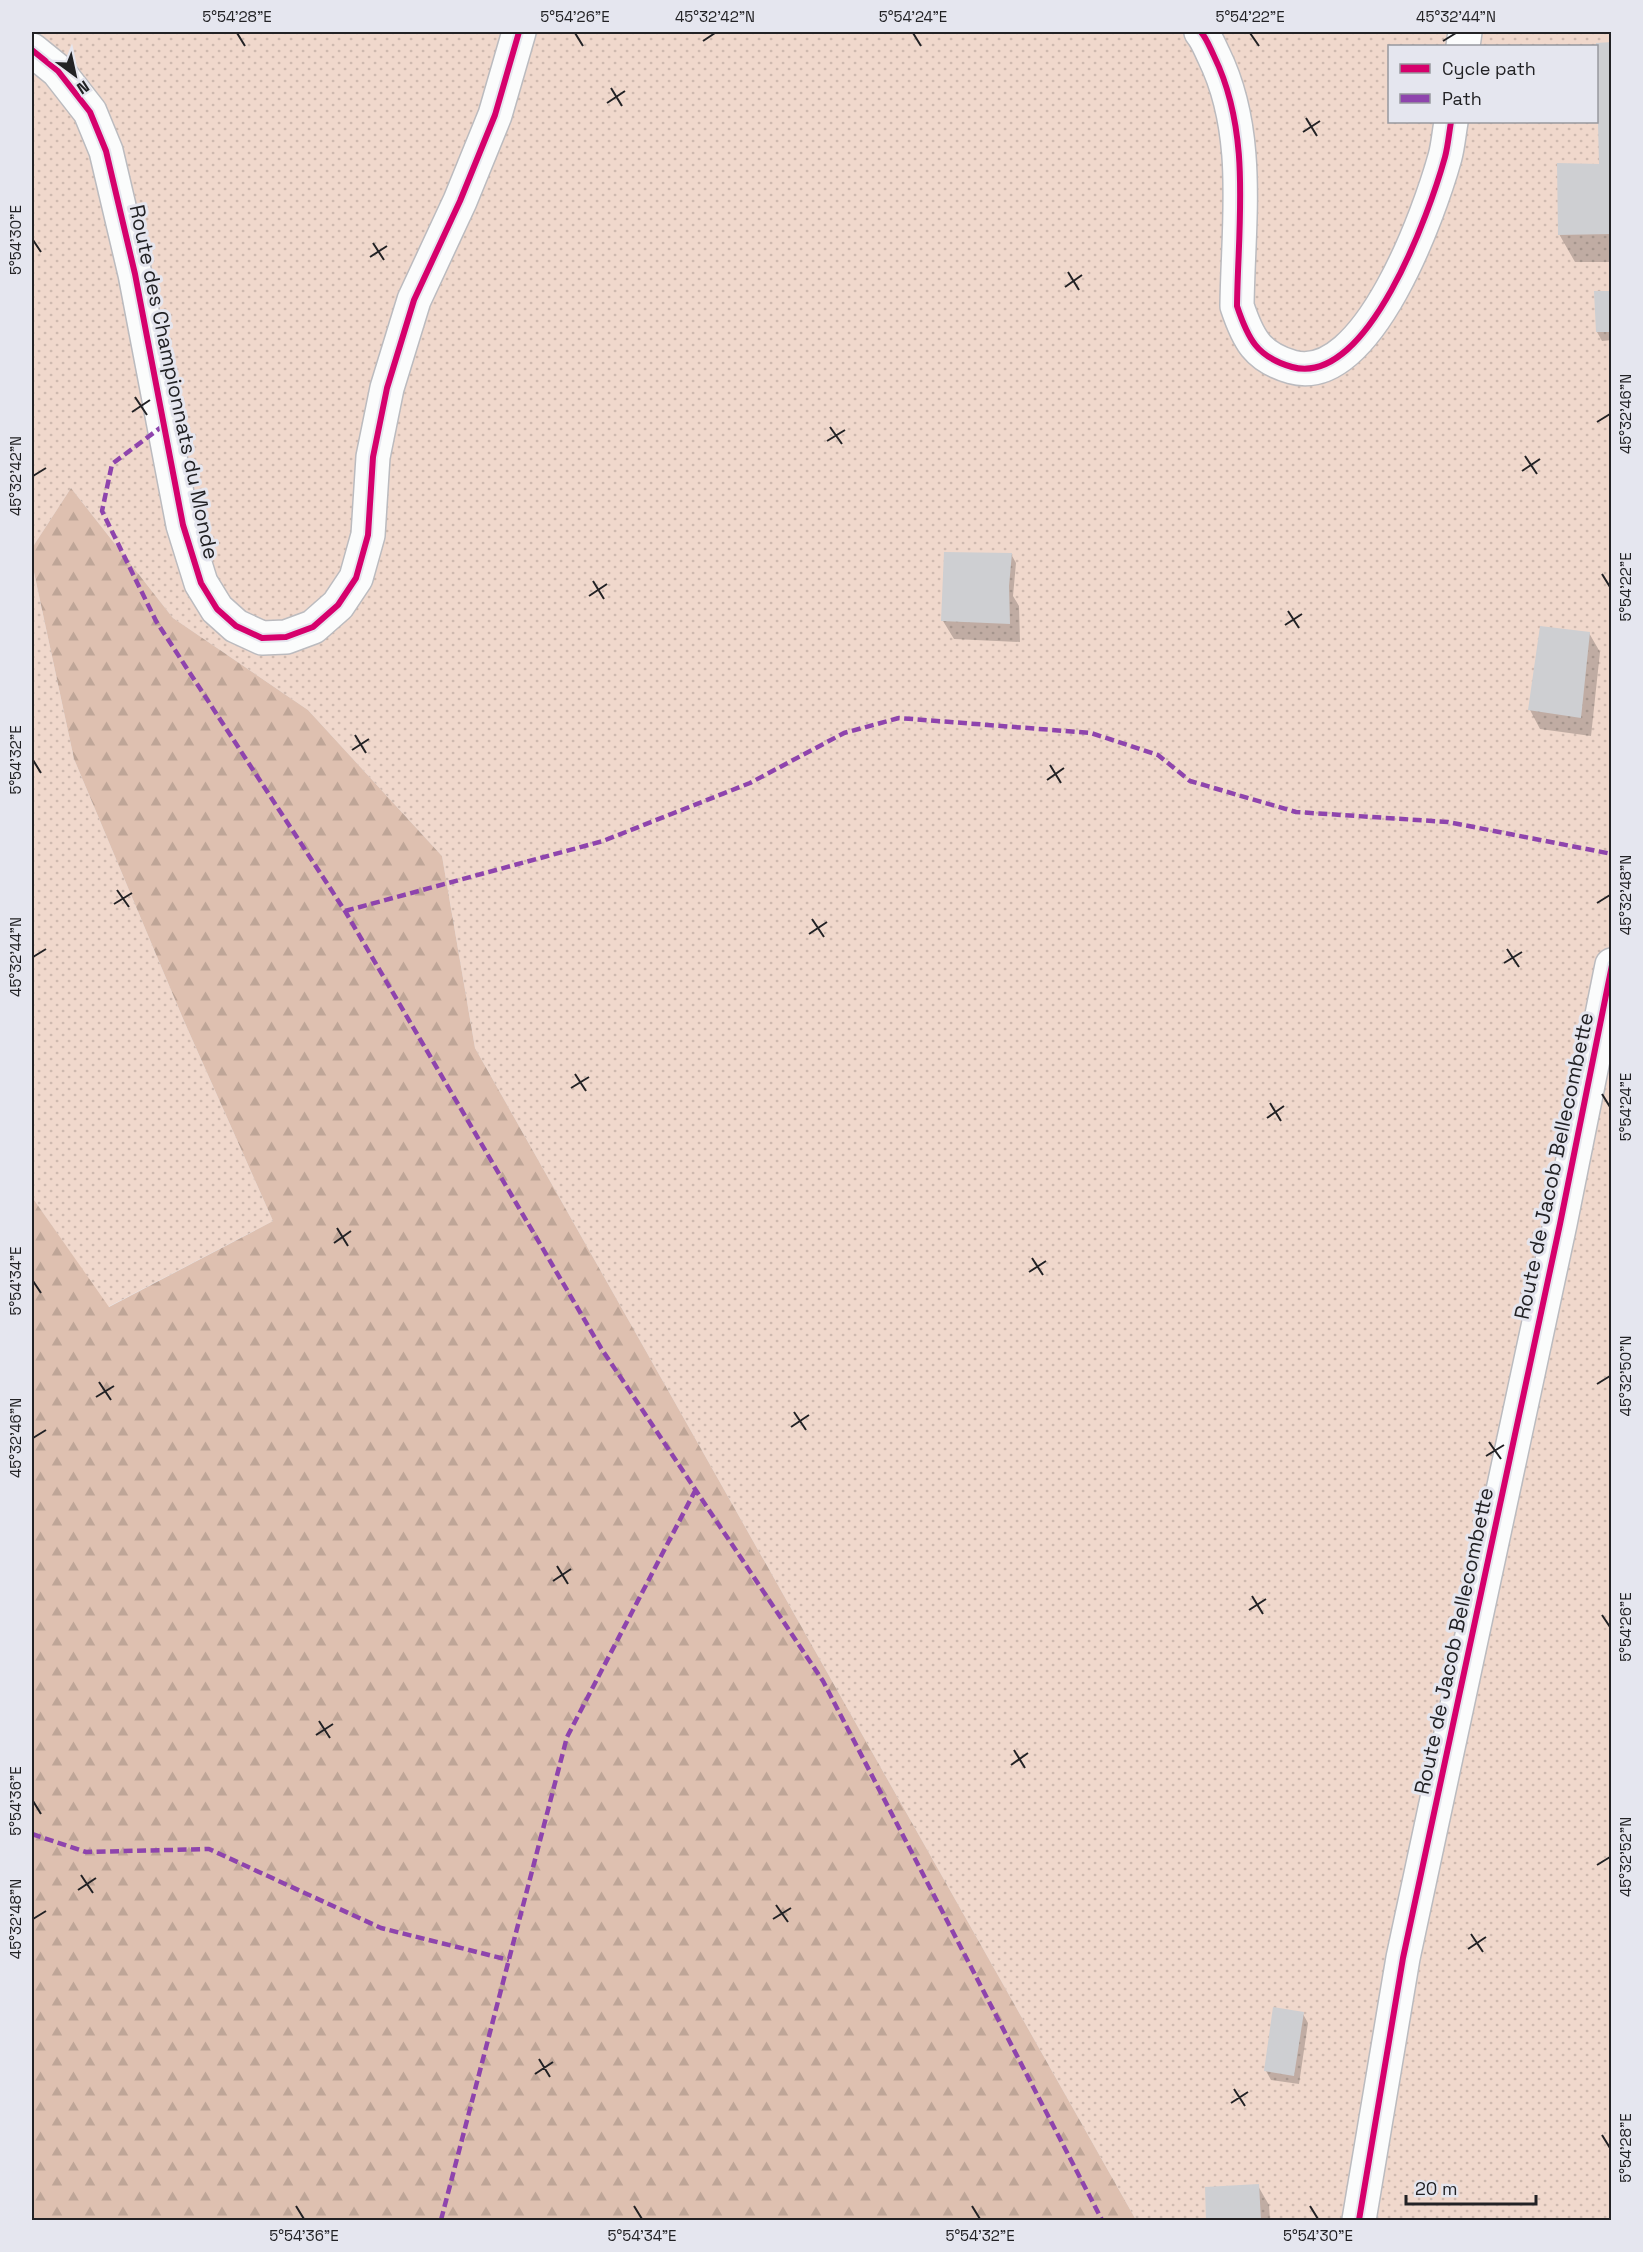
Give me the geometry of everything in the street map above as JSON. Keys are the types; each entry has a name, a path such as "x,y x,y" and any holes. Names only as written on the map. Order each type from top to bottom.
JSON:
{"street":[{"name":"Route des Championnats du Monde","path":"32,50 58,71 90,112 106,151 135,274 183,525 201,583 217,609 236,626 262,638 286,637 313,627 338,605 356,578 368,535 374,457 387,388 414,300 460,201 495,115 519,32"},
{"path":"1201,32 1222,73 1238,132 1240,176 1237,306 1244,327 1256,347 1274,362 1297,368 1320,366 1342,355 1363,333 1384,304 1408,260 1426,215 1445,156 1451,123"},
{"name":"Route de Jacob Bellecombette","path":"1359,2220 1403,1958 1560,1224 1611,965"}],"shaded area":[{"path":"40,32 1611,32 1611,2220 1136,2220 475,1048 442,856 308,710 173,618 71,488 32,548 32,47"},
{"path":"32,563 74,759 184,1021 273,1221 108,1307 32,1197"}],"green space":[{"path":"71,488 173,618 308,710 442,856 475,1048 1136,2220 32,2220 32,1197 109,1307 273,1221 184,1021 74,759 32,563 32,548"}],"building":[{"path":"1612,42 1612,234 1558,235 1557,163 1599,164 1598,45 1596,43"},
{"path":"1594,291 1612,291 1612,332 1596,332"},
{"path":"944,552 1012,553 1009,586 1010,624 941,621"},
{"path":"1540,626 1590,632 1581,718 1528,710"},
{"path":"1273,2007 1304,2012 1294,2076 1264,2071"},
{"path":"1259,2184 1261,2220 1206,2220 1205,2187"}],"marked path":[{"path":"164,425 112,464 102,511 156,621 345,911 601,1348 823,1681 1102,2220"},
{"path":"345,911 603,841 750,783 844,733 899,718 1091,733 1158,755 1190,781 1296,812 1448,822 1612,854"},
{"path":"441,2220 567,1737 696,1489"},
{"path":"32,1834 86,1852 209,1849 381,1928 509,1960"}],"cycle path":[{"path":"32,50 58,71 90,112 106,151 135,274 183,525 201,583 217,609 236,626 262,638 286,637 313,627 338,605 356,578 368,535 373,457 387,388 414,300 460,201 495,115 519,32"},
{"path":"1201,32 1210,47 1226,86 1234,116 1240,179 1237,306 1245,328 1255,345 1280,363 1292,367 1320,366 1346,351 1370,324 1410,253 1425,216 1445,157 1451,123"},
{"path":"1359,2220 1403,1958 1560,1224 1612,965"}]}
